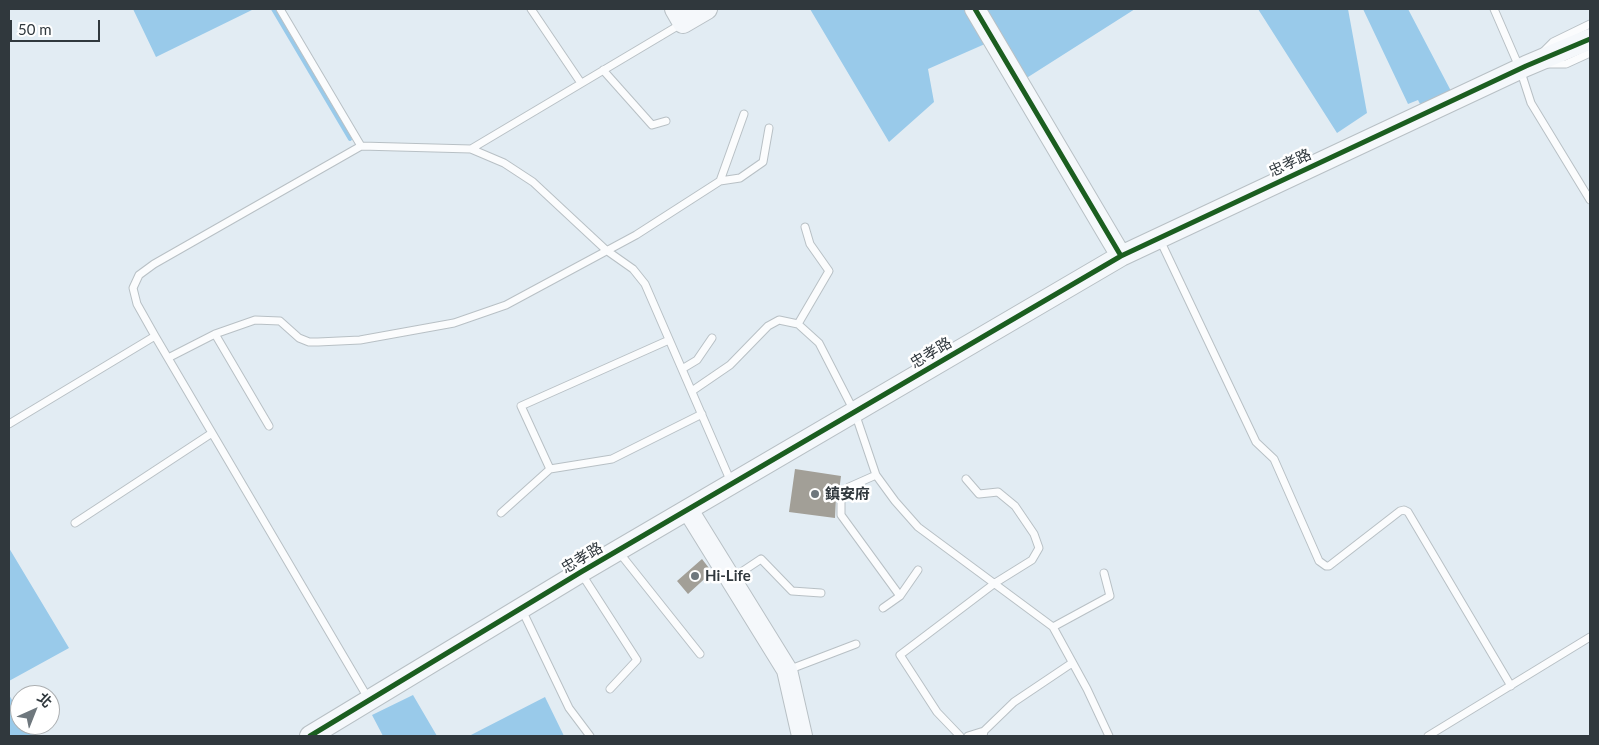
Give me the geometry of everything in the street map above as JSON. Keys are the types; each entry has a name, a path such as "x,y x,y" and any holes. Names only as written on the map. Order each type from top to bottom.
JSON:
{"street":[{"path":"679,16 707,9"},
{"path":"975,9 1121,256"},
{"name":"忠孝路","path":"310,736 522,610 581,572 1121,256 1523,67 1590,39"},
{"path":"688,510 787,670 802,736"}],"lane":[{"path":"280,9 361,146"},
{"path":"531,9 581,83"},
{"path":"1494,9 1523,67 1531,103 1590,200"},
{"path":"471,149 603,70 679,16"},
{"path":"1523,67 1553,42 1590,24"},
{"path":"1523,67 1566,64 1590,53"},
{"path":"603,70 652,125 666,122"},
{"path":"720,181 744,114"},
{"path":"168,358 215,334 256,320 280,321 299,338 309,342 360,340 454,323 506,305 636,235 720,181 740,178 763,162 770,128"},
{"path":"370,701 137,304 133,288 138,275 163,259 361,146 471,149 504,163 533,182 606,250 633,269 645,284 732,484"},
{"path":"798,324 829,271 810,244 805,227"},
{"path":"1159,238 1256,442 1274,459 1319,561 1329,566 1400,511 1408,512 1511,686"},
{"path":"692,391 730,364 768,326 779,320 798,324 819,343 855,413 876,475 895,501 918,527 1053,627 1109,736"},
{"path":"215,334 269,426"},
{"path":"9,424 155,336"},
{"path":"682,370 697,360 712,338"},
{"path":"550,469 521,406 669,340"},
{"path":"501,513 550,469 612,460 702,414"},
{"path":"75,523 212,433"},
{"path":"876,475 849,487 841,497 841,515 900,596"},
{"path":"960,736 937,712 900,655 995,583 1032,560 1039,548 1034,534 1015,506 998,492 979,494 966,479"},
{"path":"618,551 700,654"},
{"path":"731,579 761,559 792,591 821,593"},
{"path":"883,608 900,596 918,570"},
{"path":"581,572 637,660 610,689"},
{"path":"1053,627 1110,596 1104,573"},
{"path":"522,610 569,708 590,736"},
{"path":"1428,736 1590,637"},
{"path":"787,670 856,644"},
{"path":"968,736 984,734 1014,702 1072,663"}],"water":[{"path":"133,9 254,9 156,57"},
{"path":"810,9 1135,9 1025,79 994,40 928,69 934,102 889,142"},
{"path":"1258,9 1348,9 1367,113 1337,133"},
{"path":"1363,9 1408,9 1451,91 1426,116 1418,100 1408,104"},
{"path":"9,548 69,648 9,681"},
{"path":"9,695 10,735 35,736 9,736"},
{"path":"413,695 437,736 383,736 372,715"},
{"path":"545,697 564,736 469,736"}],"building":[{"name":"鎮安府","path":"795,469 841,476 839,491 836,497 835,518 789,512"},
{"name":"Hi-Life","path":"702,559 712,572 688,594 677,581"}],"waterway":[{"path":"273,9 350,139"}],"cycle path":[{"path":"975,9 1121,256"},
{"path":"310,736 581,572 1121,256 1526,66 1590,39"}],"place":[{"name":"鎮安府","path":"815,494"},
{"name":"Hi-Life","path":"695,576"}]}
